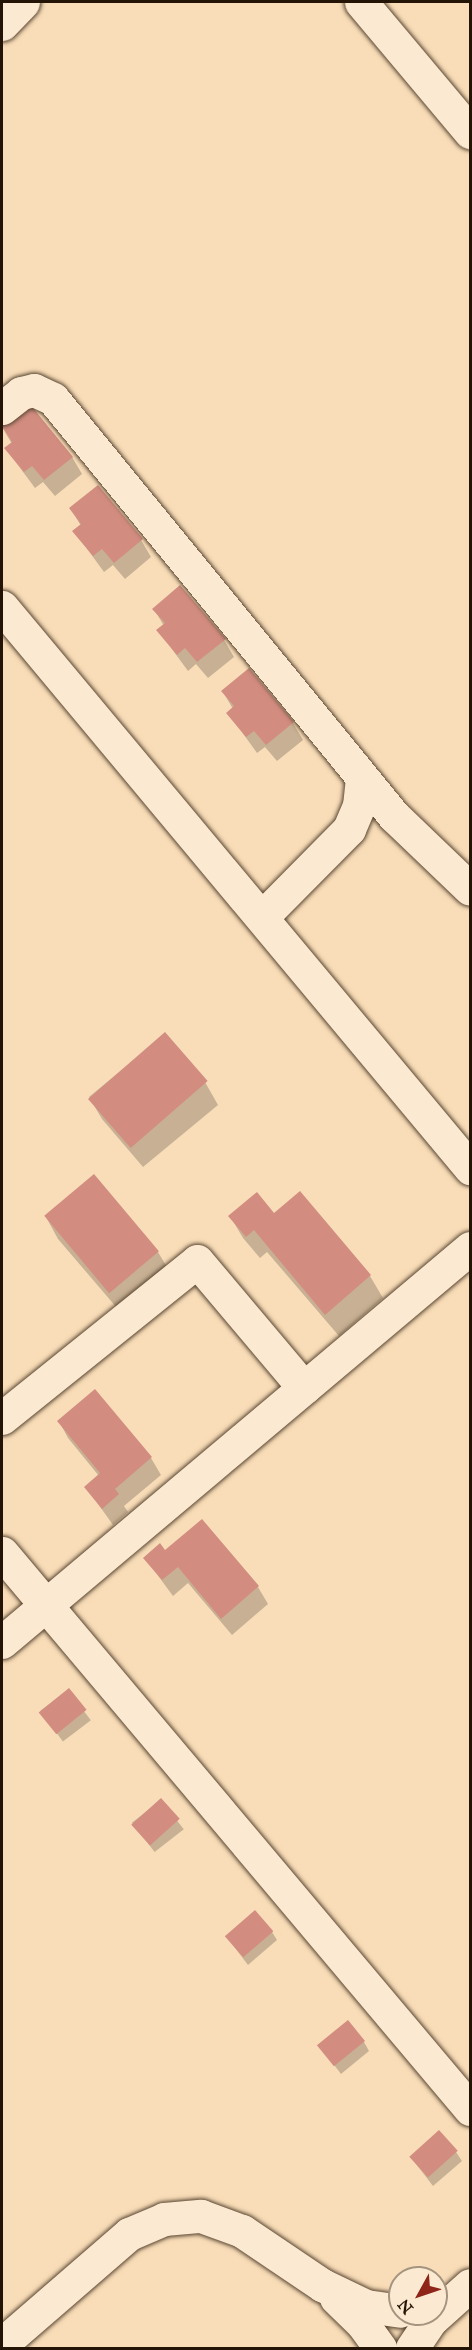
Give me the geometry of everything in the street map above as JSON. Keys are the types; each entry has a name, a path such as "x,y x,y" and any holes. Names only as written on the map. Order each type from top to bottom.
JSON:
{"street":[{"path":"2,24 23,2"},
{"path":"361,2 465,117"},
{"path":"2,408 21,393 34,390 53,399 394,816 471,889"},
{"path":"2,607 471,1168"},
{"path":"262,917 349,829 359,807 362,778"},
{"path":"2,1642 471,1248"},
{"path":"2,1418 197,1261 304,1388"},
{"path":"2,1553 44,1606 471,2109"},
{"path":"2,2344 129,2234 164,2219 201,2216 242,2231 279,2253 322,2286 362,2323 380,2349"},
{"path":"322,2286 366,2306 388,2310"},
{"path":"412,2349 431,2320 451,2299"}],"building":[{"path":"29,403 73,457 44,480 32,466 24,472 4,448 12,442 2,426"},
{"path":"98,485 143,539 114,563 102,549 93,556 72,531 81,524 69,508"},
{"path":"180,585 226,639 197,662 185,648 177,655 156,630 165,623 152,609"},
{"path":"249,668 294,722 266,745 254,731 246,737 226,713 234,706 221,691"},
{"path":"165,1032 208,1081 131,1148 88,1099"},
{"path":"94,1174 159,1251 109,1293 44,1216"},
{"path":"300,1191 371,1275 325,1315 254,1230 246,1237 228,1216 257,1192 274,1213"},
{"path":"95,1389 152,1457 115,1489 119,1494 102,1509 84,1487 100,1473 57,1421"},
{"path":"202,1519 259,1586 221,1619 178,1567 162,1580 143,1558 160,1543 165,1550"},
{"path":"69,1688 87,1710 56,1734 39,1713"},
{"path":"161,1798 180,1819 150,1846 131,1825"},
{"path":"255,1910 273,1931 243,1957 225,1936"},
{"path":"348,2020 365,2041 334,2066 317,2045"},
{"path":"439,2130 458,2151 428,2178 409,2157"}]}
